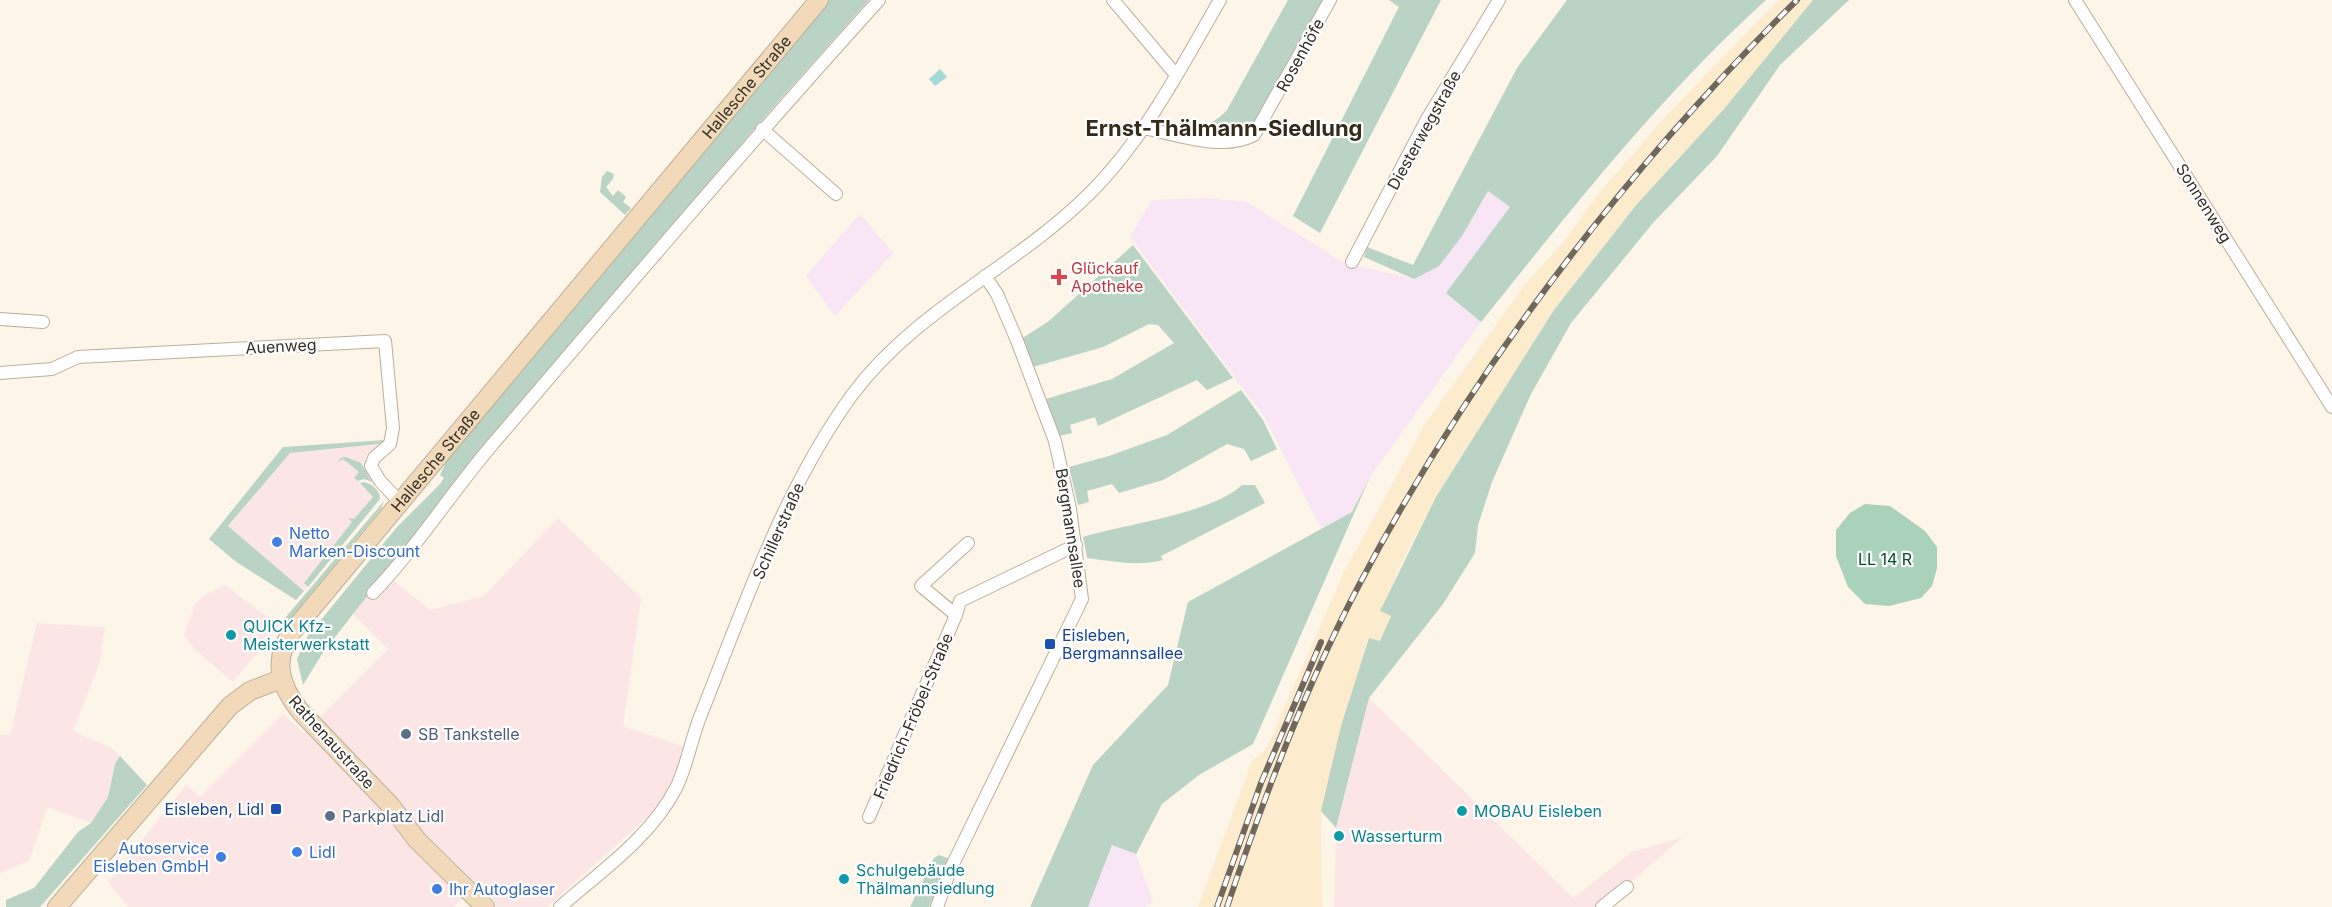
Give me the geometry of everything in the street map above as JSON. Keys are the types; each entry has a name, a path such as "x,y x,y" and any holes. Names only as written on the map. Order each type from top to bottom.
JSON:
{"main road":[{"name":"Hallesche Straße","path":"281,679 280,659 288,638 819,0"},
{"path":"57,907 230,706 250,691 281,679"},
{"name":"Rathenaustraße","path":"281,679 300,711 391,806 417,840 447,872 485,907"}],"street":[{"path":"374,593 392,574 465,477 762,129 879,0"},
{"path":"1113,0 1176,75"},
{"name":"Schillerstraße","path":"560,907 617,857 654,820 676,788 698,722 793,490 852,395 888,354 957,294 985,276 1088,196 1143,128 1220,0"},
{"name":"Rosenhöfe","path":"1143,128 1225,144 1239,143 1254,135 1330,0"},
{"name":"Diesterwegstraße","path":"1352,262 1427,119 1498,0"},
{"name":"Sonnenweg","path":"2075,0 2332,407"},
{"path":"762,129 836,194"},
{"name":"Bergmannsallee","path":"938,907 951,868 1082,599 1076,545 1063,472 1045,410 1006,315 985,276"},
{"path":"0,319 43,322"},
{"name":"Auenweg","path":"0,373 52,369 78,357 385,341 393,428 390,444 374,458 372,466 380,482 400,502"},
{"name":"Friedrich-Fröbel-Straße","path":"956,615 921,586 968,543"},
{"name":"Friedrich-Fröbel-Straße","path":"869,817 960,601 1076,545"},
{"path":"1602,907 1627,887"}],"shaded area":[{"path":"1778,0 1813,0 1724,109 1637,204 1555,310 1436,497 1400,566 1381,611 1391,616 1380,641 1368,638 1321,811 1322,907 1198,907 1252,761 1266,749 1344,572 1425,424 1526,283 1561,245 1596,197 1664,118"},
{"path":"1488,191 1510,207 1446,293 1481,322 1370,477 1352,512 1321,528 1265,418 1130,237 1152,200 1206,198 1247,202 1344,263 1414,279 1462,236"},
{"path":"860,214 893,253 835,316 806,276"},
{"path":"382,444 366,455 363,467 361,463 341,458 337,463 343,459 359,472 355,478 373,496 304,584 308,587 304,591 228,527 290,453"},
{"path":"558,518 641,598 623,726 686,747 679,767 663,798 648,817 547,907 492,907 463,898 453,907 128,907 108,882 186,785 200,797 283,714 304,733 388,649 353,614 386,574 430,610 484,596"},
{"path":"225,585 279,626 233,682 195,650 184,636 195,604 203,596"},
{"path":"37,623 105,627 99,664 73,731 112,748 120,756 115,764 108,797 91,823 47,807 29,861 0,873 0,734 10,735"},
{"path":"1369,698 1573,898 1632,852 1683,837 1602,907 1334,907 1336,828"},
{"path":"1112,845 1136,854 1153,902 1145,907 1088,907"}],"green space":[{"path":"827,0 869,0 769,112 543,377 353,614 322,654 303,685 297,659 307,637 397,527 440,484 444,478 440,475 451,451"},
{"path":"1288,0 1326,0 1257,122 1248,130 1231,137 1212,137 1182,131 1183,127 1213,122 1227,110"},
{"path":"1389,0 1441,0 1320,233 1293,216 1399,7"},
{"path":"1567,0 1766,0 1689,75 1617,155 1481,322 1446,293 1510,207 1488,191 1462,236 1439,266 1414,279 1364,257 1367,247 1413,265 1517,68"},
{"path":"1813,0 1849,0 1780,65 1717,156 1653,223 1571,323 1531,394 1492,482 1478,525 1475,553 1443,604 1369,698 1336,828 1321,811 1341,726 1369,638 1380,641 1391,616 1380,611 1436,497 1554,310 1637,204 1724,109"},
{"path":"607,171 614,174 606,187 613,196 618,190 626,197 623,202 631,208 625,215 600,192 602,177"},
{"path":"1133,245 1233,378 1207,390 1197,380 1098,426 1095,417 1070,425 1072,433 1059,436 1046,399 1112,379 1174,343 1158,325 1149,324 1103,347 1033,367 1021,339 1049,321"},
{"path":"1241,390 1263,420 1277,449 1251,461 1244,449 1227,444 1163,480 1119,493 1112,484 1087,491 1089,502 1078,505 1069,467 1109,456 1167,435"},
{"path":"385,440 379,444 290,453 228,526 304,591 296,600 235,561 209,539 283,447"},
{"path":"346,457 361,463 372,482 364,479 358,481 354,478 359,472 343,459 337,463 341,458"},
{"path":"1370,477 1253,744 1199,775 1162,804 1136,854 1112,845 1088,907 1030,907 1093,765 1168,685 1188,602 1352,512"},
{"path":"364,482 375,488 380,499 308,587 304,583 352,522 348,518 354,519 373,497 360,483"},
{"path":"1242,485 1255,485 1265,503 1161,556 1163,560 1135,563 1087,558 1083,537 1189,511 1210,504"},
{"path":"384,501 381,509 285,625 280,624"},
{"name":"LL 14 R","path":"1865,504 1890,506 1925,531 1937,547 1937,568 1932,586 1921,598 1889,606 1865,604 1848,587 1836,556 1836,530 1850,513"},
{"path":"120,756 147,785 40,907 6,907 6,900 34,888 78,832 91,823 108,797 115,764"},
{"path":"939,855 950,859 929,907 910,907 934,858"}],"water":[{"path":"940,69 947,77 935,86 929,79"}],"railway":[{"path":"1227,907 1303,703 1339,624 1403,505 1451,426 1502,350 1612,203 1733,66 1797,0"},
{"path":"1217,907 1261,783 1321,642"}],"place":[{"name":"Glückauf Apotheke","path":"1059,277"},
{"name":"Netto Marken-Discount","path":"277,542"},
{"name":"QUICK Kfz- Meisterwerkstatt","path":"231,635"},
{"name":"Eisleben, Bergmannsallee","path":"1050,644"},
{"name":"SB Tankstelle","path":"406,734"},
{"name":"Eisleben, Lidl","path":"276,809"},
{"name":"MOBAU Eisleben","path":"1462,811"},
{"name":"Parkplatz Lidl","path":"330,816"},
{"name":"Wasserturm","path":"1339,836"},
{"name":"Lidl","path":"297,852"},
{"name":"Autoservice Eisleben GmbH","path":"221,857"},
{"name":"Schulgebäude Thälmannsiedlung","path":"844,879"},
{"name":"Ihr Autoglaser","path":"437,889"}],"district":[{"name":"Ernst-Thälmann-Siedlung","path":"1224,128"}]}
